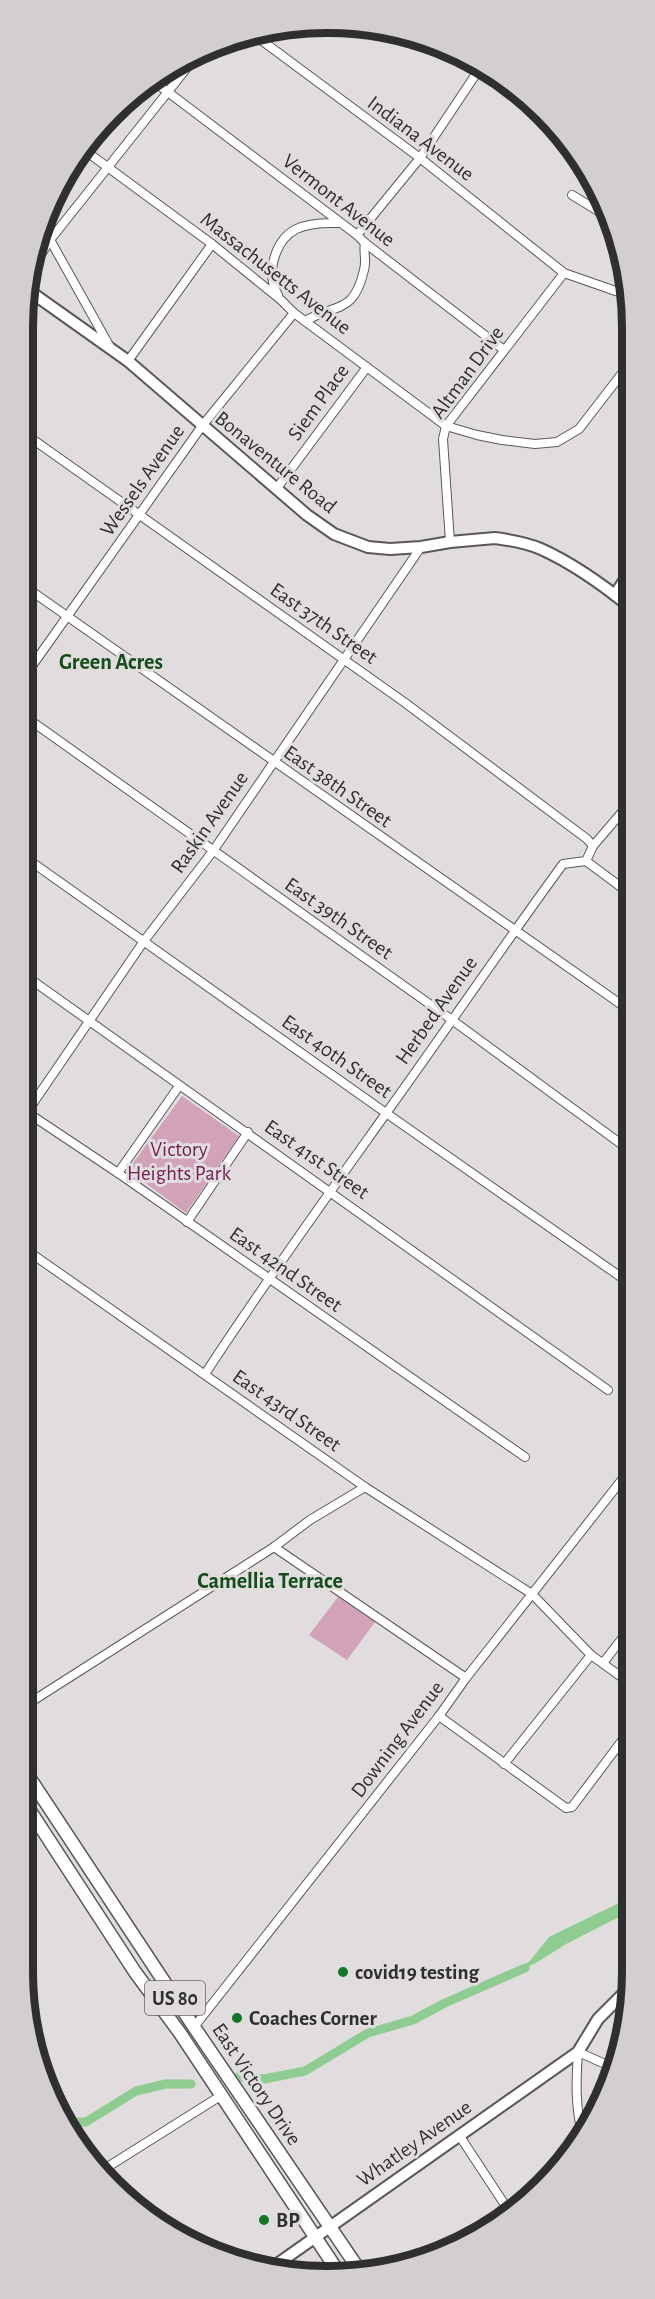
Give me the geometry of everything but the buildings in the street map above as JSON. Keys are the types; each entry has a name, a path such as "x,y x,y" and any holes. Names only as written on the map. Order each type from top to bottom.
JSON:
{"main road":[{"name":"East Victory Drive","path":"33,1783 194,2027 355,2264"},
{"path":"33,1803 45,1800"},
{"name":"East Victory Drive","path":"33,1815 141,1980 222,2095 334,2266"},
{"path":"141,1980 156,1988 184,2027 188,2029 194,2027"}],"street":[{"name":"Indiana Avenue","path":"262,41 420,158 564,273 619,292"},
{"path":"43,251 107,166 186,69"},
{"path":"357,235 420,158 477,73"},
{"name":"Vermont Avenue","path":"160,86 357,235 504,350"},
{"name":"Massachusetts Avenue","path":"90,154 212,244 294,313 446,426"},
{"path":"572,195 598,211"},
{"path":"281,300 273,287 272,269 277,246 288,234 301,226 315,222 340,223"},
{"name":"Bonaventure Road","path":"48,236 111,348 307,515 334,534 368,547 390,549 495,538 540,548 622,600"},
{"path":"305,321 350,303 364,272 365,243"},
{"path":"128,361 212,244"},
{"name":"Altman Drive","path":"450,542 443,439 446,426 564,273"},
{"path":"35,295 111,348"},
{"name":"Wessels Avenue","path":"33,665 202,426 294,313"},
{"name":"Siem Place","path":"277,488 367,366"},
{"path":"446,426 502,440 535,444 557,442 579,429 622,373"},
{"name":"East 37th Street","path":"33,439 344,659 587,838 593,846"},
{"name":"Raskin Avenue","path":"33,1103 144,941 213,851 422,547"},
{"path":"615,595 622,584"},
{"name":"East 38th Street","path":"33,592 622,1006"},
{"name":"East 39th Street","path":"33,722 452,1020 622,1145"},
{"path":"622,812 593,846 586,861 622,887"},
{"name":"Herbed Avenue","path":"205,1374 268,1278 513,931 563,864 586,861"},
{"name":"East 40th Street","path":"33,863 622,1278"},
{"name":"East 41st Street","path":"33,981 179,1086 330,1190 608,1390"},
{"path":"118,1173 179,1086"},
{"name":"East 42nd Street","path":"33,1118 118,1173 525,1457"},
{"path":"187,1222 248,1132"},
{"name":"East 43rd Street","path":"33,1255 365,1487 532,1594 591,1655 622,1677"},
{"name":"Downing Avenue","path":"194,2027 440,1716 466,1678 622,1480"},
{"path":"33,1701 274,1547 310,1520 365,1487"},
{"path":"274,1547 466,1678"},
{"path":"603,1663 622,1638"},
{"path":"504,1764 591,1655"},
{"path":"440,1716 566,1808 572,1807 622,1741"},
{"path":"580,2124 576,2082 578,2052 598,2019 620,1997"},
{"path":"578,2052 606,2065"},
{"name":"Whatley Avenue","path":"280,2262 578,2052"},
{"path":"107,2167 222,2095"},
{"path":"459,2135 506,2206"}],"green space":[{"name":"Victory Heights Park","path":"182,1096 239,1136 186,1213 128,1170"},
{"path":"338,1597 375,1622 347,1660 309,1635"}],"shaded area":[{"path":"622,1901 622,1916 566,1944 536,1963 445,2003 529,1962 549,1937"}],"waterway":[{"path":"238,2077 264,2079 305,2071 368,2033 413,2020 445,2003 525,1968"},
{"path":"74,2122 86,2122 136,2091 166,2084 191,2084"}],"place":[{"name":"covid19 testing","path":"343,1972"},
{"name":"Coaches Corner","path":"237,2018"},
{"name":"BP","path":"264,2220"}],"district":[{"name":"Green Acres","path":"111,661"},
{"name":"Camellia Terrace","path":"270,1580"}]}
